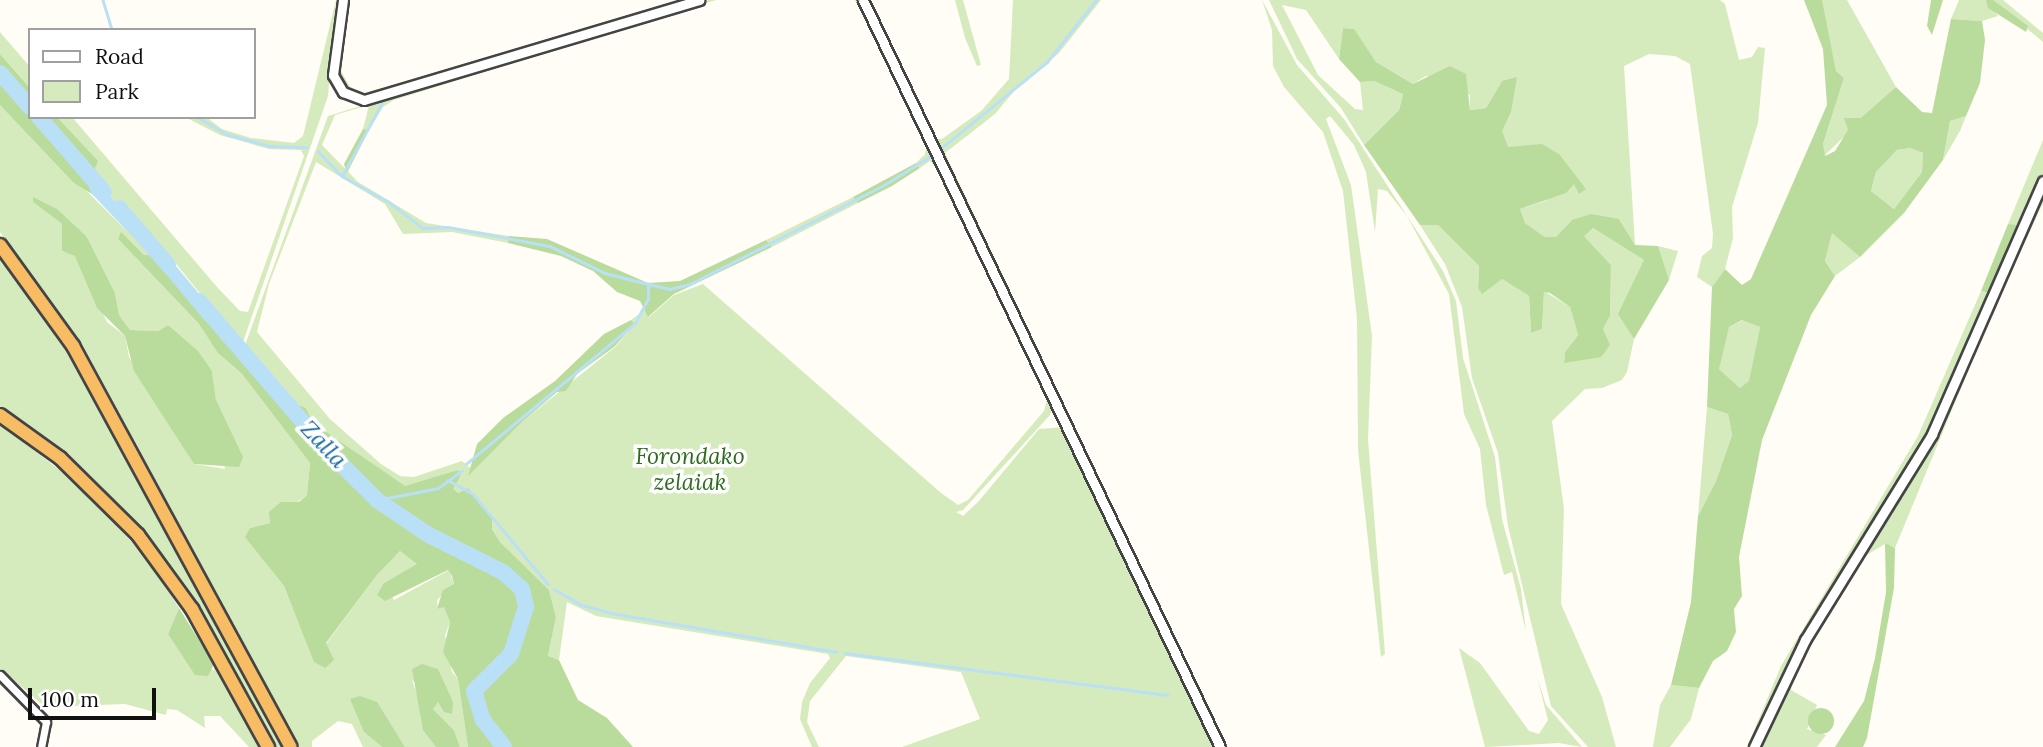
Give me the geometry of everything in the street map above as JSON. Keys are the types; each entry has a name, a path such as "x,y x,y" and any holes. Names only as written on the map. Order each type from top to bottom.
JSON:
{"highway":[{"path":"0,246 73,346 291,747"},
{"path":"0,415 78,474 138,535 191,609 268,747"}],"street":[{"path":"342,0 333,75 343,92 364,100 699,0"},
{"path":"863,0 1220,747"},
{"path":"1754,747 1805,640 1932,434 2043,181"},
{"path":"0,675 46,722 41,747"}],"green space":[{"path":"336,0 328,96 242,345 151,233 132,222 91,173 97,161 59,119 74,119 217,287 240,311 248,312 304,156 301,150 269,149 220,135 189,119 209,119 222,129 251,138 294,143 303,136"},
{"path":"345,0 340,69 350,87 364,93 689,0 364,96 350,91 338,76 336,63"},
{"name":"Forondako zelaiak","path":"708,0 716,0 394,100 383,107 369,130 363,129 369,105 335,115 322,145 358,182 426,223 509,236 508,243 452,232 403,234 385,204 316,162 269,284 257,332 330,419 381,464 400,476 414,477 462,461 473,470 523,421 615,347 635,324 631,320 645,310 649,317 674,295 703,284 941,493 958,505 968,500 1044,411 1047,399 938,169 930,161 920,168 916,163 925,154 927,144 855,0 860,0 1053,404 1050,415 963,510 956,512 963,516 978,502 1039,429 1064,427 1217,747 902,747 980,719 961,672 846,656 810,701 807,722 819,747 812,747 800,719 802,702 810,683 830,658 828,654 596,616 567,602 559,660 548,656 556,617 549,590 500,542 468,488 458,493 452,489 461,475 458,470 422,484 405,486 391,480 347,446 317,431 306,408 291,402 244,348 328,116"},
{"path":"867,0 935,139 942,139 981,111 1009,79 1013,0 1101,0 1059,53 1015,90 995,114 945,153 1226,747"},
{"path":"955,0 963,0 981,65 977,66 965,38"},
{"path":"1262,0 1297,65 1344,119 1443,271 1456,301 1463,358 1495,457 1502,519 1521,589 1526,632 1512,572 1504,575 1486,505 1480,449 1464,414 1449,294 1407,216 1387,191 1378,189 1375,232 1366,172 1354,145 1330,116 1326,119 1351,185 1372,336 1368,439 1385,654 1381,657 1358,450 1357,319 1343,191 1323,132 1284,87 1273,66 1272,30"},
{"path":"1269,0 1720,0 1725,4 1739,60 1752,57 1758,47 1765,48 1758,123 1732,207 1733,238 1725,269 1712,287 1697,277 1702,256 1712,248 1713,234 1690,64 1675,56 1649,54 1624,66 1635,245 1619,219 1572,220 1556,237 1545,237 1525,223 1520,209 1547,200 1559,154 1542,145 1508,148 1501,131 1511,112 1502,81 1486,108 1470,110 1470,95 1426,76 1413,84 1376,62 1353,29 1343,28 1339,59 1306,10 1282,5 1318,75 1355,109 1363,110 1360,82 1374,81 1403,94 1399,110 1364,145 1341,108 1297,59"},
{"path":"1804,0 1822,0 1836,71 1844,78 1823,144 1825,156 1835,151 1848,130 1844,118 1861,118 1896,87 1922,112 1932,113 1951,19 1982,21 1985,40 1980,83 1966,116 1950,121 1943,160 1904,213 1860,257 1832,233 1825,261 1835,276 1811,315 1762,440 1739,557 1742,596 1734,609 1736,632 1727,651 1713,661 1699,688 1671,685 1691,602 1698,516 1716,481 1732,435 1728,414 1707,407 1712,287 1725,269 1742,285 1751,279 1827,105 1823,49","holes":["1910,148 1923,153 1922,172 1894,209 1871,191 1876,172 1897,150","1742,320 1760,327 1749,381 1740,388 1719,369 1729,327"]},
{"path":"1821,0 1847,0 1896,87 1824,156 1823,144 1844,78 1836,71"},
{"path":"1931,0 1943,0 1932,35 1927,26"},
{"path":"1959,0 1986,0 1998,16 1982,21 1951,19"},
{"path":"1986,0 1993,0 2028,26 2026,32 1988,8"},
{"path":"1993,0 2003,0 2043,33 2043,42"},
{"path":"1343,28 1354,29 1376,62 1413,84 1450,66 1466,74 1470,110 1486,108 1502,81 1517,77 1511,112 1502,131 1508,147 1542,144 1559,154 1586,189 1579,194 1574,184 1566,193 1520,209 1525,223 1545,237 1556,237 1572,220 1591,214 1619,219 1635,245 1658,246 1669,280 1634,339 1618,314 1644,260 1593,228 1584,236 1611,265 1610,316 1603,329 1610,345 1601,357 1564,363 1565,352 1578,335 1570,307 1550,293 1544,292 1542,329 1531,333 1529,296 1502,279 1482,294 1478,288 1479,266 1438,225 1420,225 1364,145 1399,110 1403,94 1374,81 1360,82 1339,59"},
{"path":"0,32 28,65 28,86 0,54"},
{"path":"0,54 28,86 28,119 59,119 98,161 88,184 92,194 74,183 0,105"},
{"path":"0,105 151,255 144,255 121,233 118,239 199,324 217,352 242,374 310,463 307,495 270,523 250,528 266,563 284,586 303,633 327,649 326,644 377,575 400,551 418,564 384,583 394,600 449,570 454,584 437,600 438,609 444,606 450,622 445,635 452,672 458,679 468,747 460,747 454,730 433,709 437,702 452,714 412,680 436,747 405,747 390,724 364,732 382,747 363,747 352,724 338,721 312,741 312,747 300,747 81,342 0,232","holes":["33,202 87,237 115,293 119,315 130,330 158,331 168,325 212,371 225,469 194,464 129,357 125,336 107,322 75,255 62,251 62,224"]},
{"path":"1966,116 1960,131 1943,160 1950,121"},
{"path":"363,129 369,130 347,173 344,164"},
{"path":"2043,140 2043,174 2021,225 2008,224"},
{"path":"1910,148 1923,153 1922,172 1894,209 1871,191 1876,172 1897,150"},
{"path":"916,163 920,168 892,186 858,203 853,197"},
{"path":"2043,192 2043,203 1989,320 1895,548 1885,544 1865,556 1794,672 1791,690 1817,705 1807,729 1826,735 1817,747 1759,747 1787,680 1820,618 1930,444"},
{"path":"33,197 57,209 87,237 115,293 119,315 130,330 158,331 168,325 198,351 212,371 216,400 243,457 239,467 194,464 134,371 125,336 97,308 75,256 62,251 62,224 33,202"},
{"path":"853,197 858,203 772,247 766,240"},
{"path":"132,222 151,233 160,247 148,252 127,231"},
{"path":"2008,224 2021,225 1990,293 1981,291"},
{"path":"1420,225 1438,225 1479,266 1478,288 1502,279 1529,296 1531,333 1542,329 1544,291 1570,307 1578,335 1565,352 1564,363 1603,329 1610,316 1611,265 1583,235 1593,228 1644,260 1626,324 1634,339 1627,372 1622,380 1602,388 1585,389 1552,421 1564,509 1561,604 1602,697 1616,747 1588,747 1551,706 1508,526 1498,453 1472,378 1462,307 1445,264"},
{"path":"121,232 144,255 151,255 206,320 215,313 291,402 306,408 317,431 325,431 405,486 458,470 461,475 453,489 458,493 468,488 492,517 492,529 500,542 549,590 556,617 548,656 559,660 578,700 607,718 633,747 468,747 458,679 443,652 450,622 444,607 437,609 443,590 454,584 452,576 448,570 385,601 377,595 384,583 417,564 400,551 377,575 326,643 334,660 325,668 314,662 284,586 245,537 250,528 270,523 269,512 281,502 299,502 307,495 310,463 242,374 217,352 199,324 118,239"},
{"path":"1832,232 1860,257 1835,276 1825,261"},
{"path":"509,236 547,239 648,283 680,281 766,240 772,247 674,294 648,317 640,301 617,292 593,271 561,256 508,243"},
{"path":"1658,246 1678,251 1669,280 1662,262"},
{"path":"0,255 82,375 283,747 275,747 202,614 143,531 72,461 0,409"},
{"path":"1981,291 1990,293 1929,431 1804,632 1751,747 1747,747 1781,666 1918,436"},
{"path":"631,320 635,324 614,347 577,374 566,391 557,392 523,421 468,476 477,444 503,418 555,381 604,334"},
{"path":"1743,320 1760,327 1749,382 1740,388 1719,369 1721,346 1729,327"},
{"path":"1707,407 1728,414 1732,435 1716,481 1698,516"},
{"path":"0,424 75,482 147,558 179,608 168,634 214,671 214,664 258,747 249,747 220,716 204,716 205,728 177,710 167,709 166,715 125,704 45,707 0,668"},
{"path":"1885,543 1895,548 1894,588 1867,738 1863,747 1835,747 1864,701 1875,658 1886,592"},
{"path":"179,608 214,664 208,676 195,675 168,634"},
{"path":"1459,648 1480,663 1529,731 1539,734 1548,720 1537,677 1546,705 1582,747 1559,743 1485,747"},
{"path":"422,664 438,669 453,702 452,714 444,712 438,702 433,709 454,730 460,747 436,747 423,730 412,669"},
{"path":"1671,685 1699,688 1691,719 1670,747 1653,747 1660,705"},
{"path":"360,696 377,702 405,747 382,747 364,732 350,699"},
{"path":"1821,708 1830,712 1834,721 1830,730 1821,734 1812,730 1808,721 1812,712"}],"water":[{"path":"91,173 132,222 127,231 92,194 88,185"},
{"path":"160,247 215,313 205,321 150,255"}],"waterway":[{"path":"103,0 111,28"},
{"path":"940,149 1047,62 1096,0"},
{"name":"Zalla","path":"0,73 28,105"},
{"path":"342,176 382,103"},
{"name":"Zalla","path":"41,119 104,192"},
{"path":"200,119 226,134 270,146 307,147"},
{"path":"318,151 342,176 389,202 423,228 448,227 550,246 605,273 648,284"},
{"path":"466,464 635,323 648,299 648,284 669,289 690,284 884,185 931,156"},
{"name":"Zalla","path":"119,208 168,265"},
{"name":"Zalla","path":"199,301 327,450 377,500 427,534 503,572 522,589 526,607 511,654 474,691 483,720 504,747"},
{"path":"377,500 438,488 461,471"},
{"path":"448,480 473,494 548,584"},
{"path":"554,589 582,605 611,613 837,652"},
{"path":"845,653 1167,695"}]}
